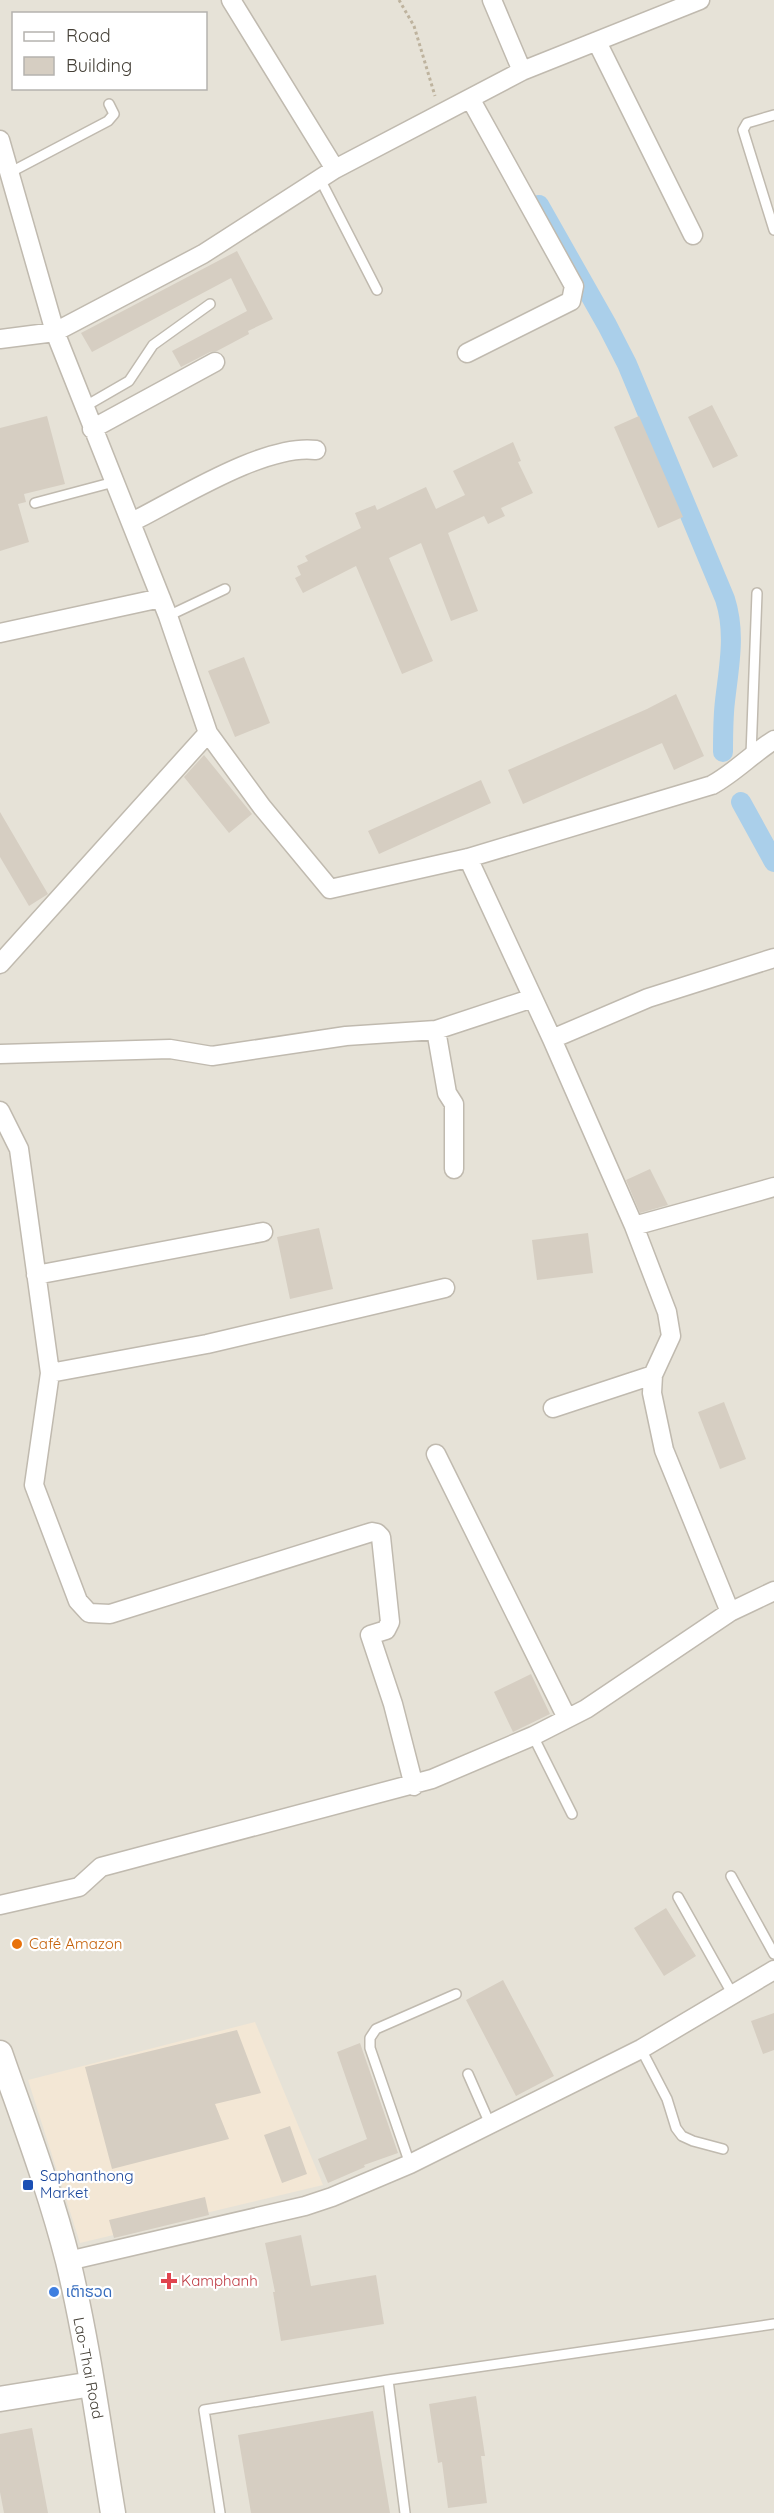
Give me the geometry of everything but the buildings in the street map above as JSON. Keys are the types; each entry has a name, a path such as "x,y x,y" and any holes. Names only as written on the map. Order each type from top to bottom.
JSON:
{"street":[{"path":"231,0 328,174"},
{"path":"492,0 522,71"},
{"path":"0,339 55,332 203,254 328,174 522,71 700,0"},
{"path":"597,42 693,235"},
{"path":"467,353 571,301 574,286 471,100"},
{"path":"0,140 55,332 168,616 208,733 262,807 330,889 468,858 711,785 729,776 751,755 774,740"},
{"path":"92,429 215,362"},
{"path":"132,522 249,463 305,448 316,450"},
{"path":"0,633 161,598"},
{"path":"0,964 208,733"},
{"path":"468,858 634,1226 667,1312 671,1336 653,1375 652,1393 664,1450 730,1612"},
{"path":"552,1040 648,998 774,958"},
{"path":"0,1054 170,1049 212,1056 346,1036 436,1030 533,998"},
{"path":"436,1030 447,1093 454,1104 454,1169"},
{"path":"0,1111 19,1149 50,1372 34,1485 78,1601 89,1613 110,1614 372,1532 377,1533 381,1537 390,1622 386,1630 370,1635 393,1704 414,1786"},
{"path":"634,1226 774,1187"},
{"path":"36,1275 262,1232"},
{"path":"50,1372 207,1344 445,1288"},
{"path":"553,1408 653,1375"},
{"path":"436,1454 567,1718"},
{"path":"0,1905 79,1887 101,1867 414,1786 533,1736 586,1709 730,1612 774,1591"},
{"path":"68,2261 305,2206 332,2197 410,2164 641,2049 774,1970"},
{"name":"Lao-Thai Road","path":"0,2053 44,2181 68,2261 92,2384 113,2513"},
{"path":"0,2399 92,2384"}],"lane":[{"path":"9,173 108,121 114,114 109,104"},
{"path":"774,115 747,123 743,130 774,230"},
{"path":"328,174 376,290"},
{"path":"84,407 129,381 153,345 210,304"},
{"path":"34,503 114,482"},
{"path":"168,616 225,589"},
{"path":"751,755 757,593"},
{"path":"533,1736 572,1814"},
{"path":"730,1876 774,1954"},
{"path":"678,1897 733,1995"},
{"path":"410,2164 370,2048 369,2038 376,2029 456,1994"},
{"path":"641,2049 667,2100 676,2128 682,2136 723,2149"},
{"path":"468,2074 490,2124"},
{"path":"220,2513 204,2410 388,2380 774,2324"},
{"path":"388,2380 405,2513"}],"path":[{"path":"399,0 414,26 440,115"}],"shaded area":[{"path":"0,0 774,0 774,2513 0,2513"},
{"path":"255,2022 323,2185 80,2243 28,2080"}],"waterway":[{"path":"539,205 627,364 725,599 731,637 723,752"},
{"path":"741,802 774,862"}],"place":[{"name":"Café Amazon","path":"17,1944"},
{"name":"Saphanthong Market","path":"28,2185"},
{"name":"Kamphanh","path":"169,2281"},
{"name":"ເຕົາຮວດ","path":"54,2292"}]}
